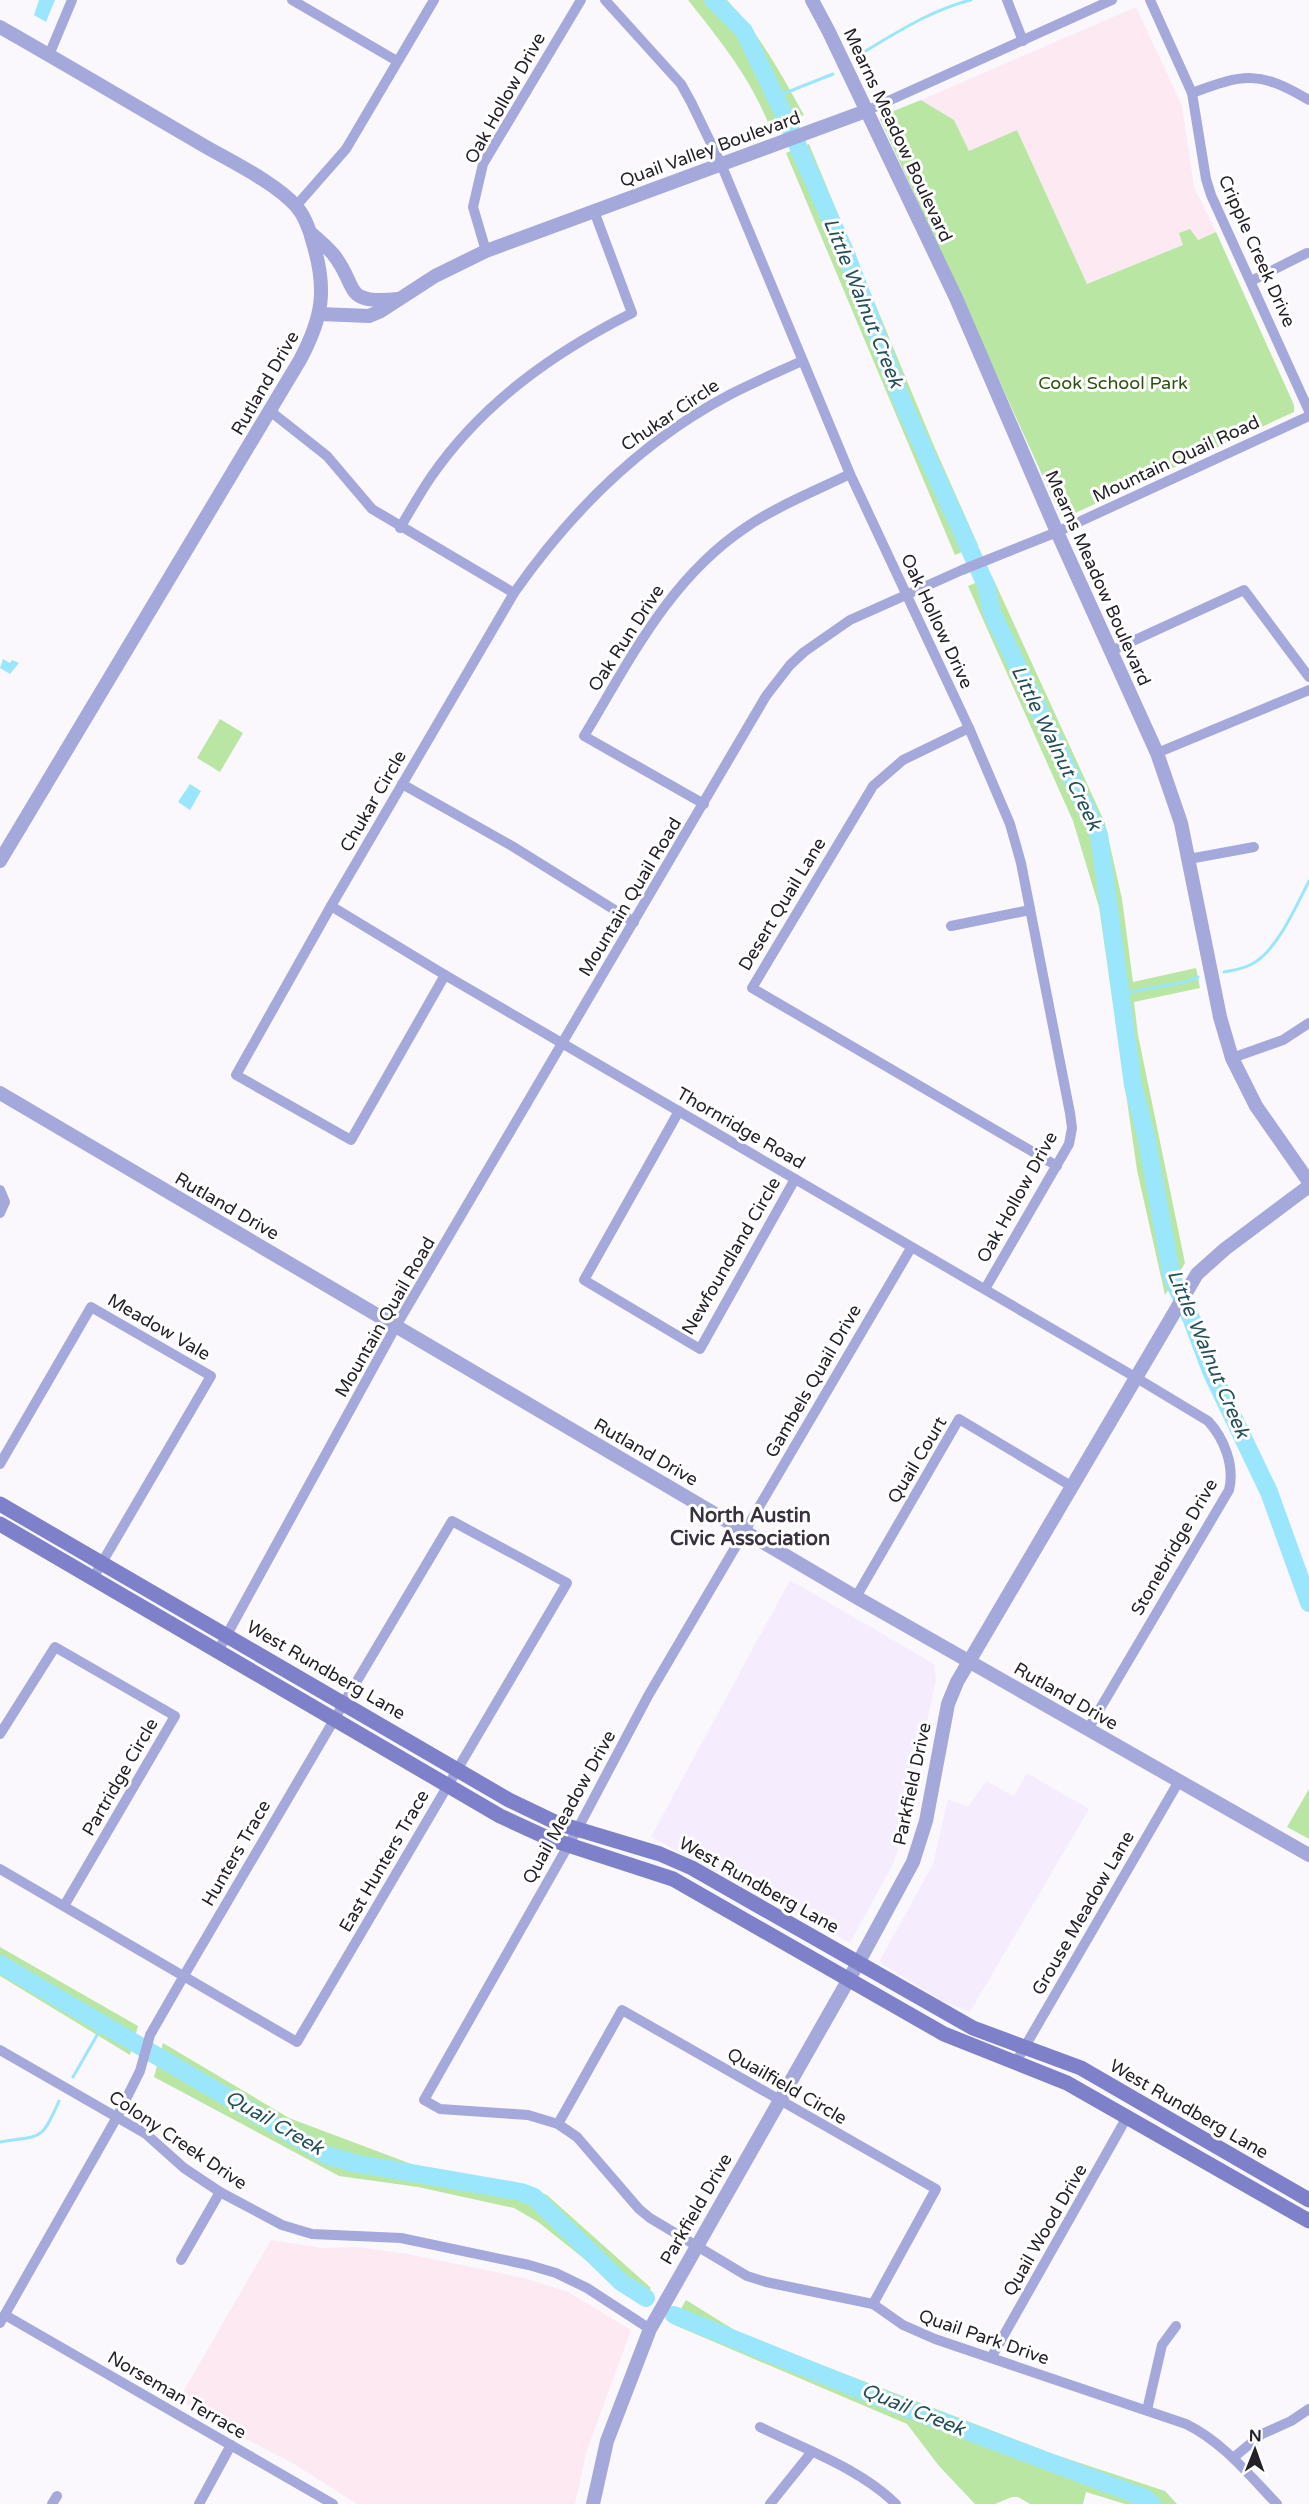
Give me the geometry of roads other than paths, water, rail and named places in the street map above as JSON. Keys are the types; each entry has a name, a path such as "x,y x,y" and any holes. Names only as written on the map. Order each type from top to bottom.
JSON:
{"main road":[{"name":"West Rundberg Lane","path":"0,1503 509,1800 577,1830 660,1854 705,1875 973,2028 1081,2068 1309,2200"},
{"name":"West Rundberg Lane","path":"0,1524 530,1832 656,1872 697,1892 944,2034 1067,2083 1309,2220"},
{"path":"697,1892 705,1875"}],"street":[{"path":"49,55 72,0"},
{"path":"292,0 397,62"},
{"path":"296,206 346,149 434,0"},
{"name":"Oak Hollow Drive","path":"486,251 473,207 483,164 581,0"},
{"name":"Oak Hollow Drive","path":"605,0 681,84 721,164 850,474 969,728 1016,842 1071,1120 1069,1144 985,1289"},
{"path":"1007,0 1023,41"},
{"name":"Quail Valley Boulevard","path":"320,314 369,316 381,311 435,276 486,251 866,111 1112,0"},
{"name":"Cripple Creek Drive","path":"1150,0 1192,93 1206,179 1309,411"},
{"name":"Mearns Meadow Boulevard","path":"816,2 956,298 1057,532 1157,753 1181,823 1220,1017 1232,1058 1256,1106 1309,1184"},
{"name":"Rutland Drive","path":"0,27 251,173 296,206 310,232 320,267 323,289 320,314 312,338 0,861"},
{"path":"1192,93 1227,80 1258,78 1277,83 1309,100"},
{"path":"400,528 443,461 490,408 543,364 585,337 632,313 594,211"},
{"path":"310,232 334,255 350,286 358,296 380,301 400,299"},
{"path":"1251,280 1307,253"},
{"name":"Chukar Circle","path":"445,975 351,1140 236,1075 514,593 544,550 571,518 631,460 700,411 732,393 802,361"},
{"path":"270,411 327,456 372,509 400,528 514,593"},
{"name":"Mountain Quail Road","path":"218,1651 396,1326 766,696 790,665 835,629 907,594 1057,532 1309,416"},
{"name":"Oak Run Drive","path":"704,804 584,736 651,624 694,570 727,541 763,516 850,474"},
{"path":"1111,651 1244,590 1309,677"},
{"path":"1157,753 1309,690"},
{"name":"Desert Quail Lane","path":"969,728 903,760 873,786 752,988 1057,1166"},
{"path":"402,784 512,846 634,922"},
{"path":"1189,859 1254,847"},
{"name":"Thornridge Road","path":"332,906 445,975 1135,1377"},
{"path":"951,926 1030,910"},
{"path":"1232,1058 1283,1040 1309,1023"},
{"name":"Rutland Drive","path":"0,1093 856,1597 1226,1810 1309,1855"},
{"name":"Newfoundland Circle","path":"679,1111 584,1280 700,1349 795,1179"},
{"name":"Parkfield Drive","path":"595,2503 607,2441 650,2329 903,1884 920,1844 948,1704 957,1682 1197,1274 1225,1249 1309,1184"},
{"path":"0,1190 5,1202 0,1213"},
{"name":"Gambels Quail Drive","path":"744,1531 911,1248"},
{"name":"Meadow Vale","path":"0,1464 91,1307 211,1376 102,1562"},
{"name":"Stonebridge Drive","path":"1088,1729 1229,1490 1231,1482 1230,1466 1221,1439 1208,1421 1135,1377"},
{"name":"Quail Court","path":"856,1597 959,1419 1071,1486"},
{"name":"Hunters Trace","path":"2,2319 117,2117 140,2071 150,2035 452,1521 567,1583"},
{"name":"Quail Meadow Drive","path":"424,2100 577,1830 648,1696 744,1531"},
{"path":"93,1578 102,1562"},
{"name":"East Hunters Trace","path":"184,1976 297,2042 567,1583"},
{"name":"Partridge Circle","path":"0,1734 55,1647 175,1716 64,1906"},
{"name":"Grouse Meadow Lane","path":"1016,2062 1179,1781"},
{"path":"0,1869 184,1976"},
{"name":"Quailfield Circle","path":"558,2124 622,2010 936,2188 873,2304"},
{"name":"Colony Creek Drive","path":"0,2050 146,2134 179,2164 220,2192 296,2231 401,2238 529,2265 556,2273 587,2288 650,2329"},
{"name":"Quail Park Drive","path":"424,2100 440,2109 528,2115 558,2124 577,2137 639,2208 696,2247 747,2276 873,2304 913,2330 1186,2424 1206,2434 1233,2458 1277,2504"},
{"name":"Quail Wood Drive","path":"991,2358 1127,2117"},
{"path":"181,2260 220,2192"},
{"name":"Norseman Terrace","path":"2,2319 333,2504"},
{"path":"1147,2410 1162,2345 1176,2326"},
{"path":"1233,2458 1262,2434 1291,2421 1309,2409"},
{"path":"760,2427 852,2471 874,2485 896,2504"},
{"path":"199,2504 231,2445"},
{"path":"771,2504 811,2452"}],"water":[{"path":"39,0 55,0 46,22 34,15"},
{"path":"3,659 10,663 12,660 19,663 10,674 0,668"},
{"path":"190,784 201,791 190,810 178,802"}],"waterway":[{"name":"Little Walnut Creek","path":"713,0 744,31 785,117 846,254 904,406 986,585 992,613 1099,835 1133,1085 1146,1136 1172,1278 1192,1320 1211,1371 1269,1492 1309,1603"},
{"path":"857,56 926,17 971,0"},
{"path":"775,97 833,74"},
{"path":"1224,972 1252,964 1270,949 1285,927 1309,881"},
{"path":"1120,994 1185,982 1198,977"},
{"name":"Quail Creek","path":"0,1964 326,2155 354,2163 521,2192 534,2197 621,2282 646,2298"},
{"path":"73,2077 100,2030 107,2027"},
{"path":"0,2142 38,2134 48,2124 59,2101"},
{"name":"Quail Creek","path":"674,2315 895,2404 1145,2498 1152,2504"}],"district":[{"name":"North Austin Civic Association","path":"750,1528"}],"park label":[{"name":"Cook School Park","path":"1113,383"}]}
